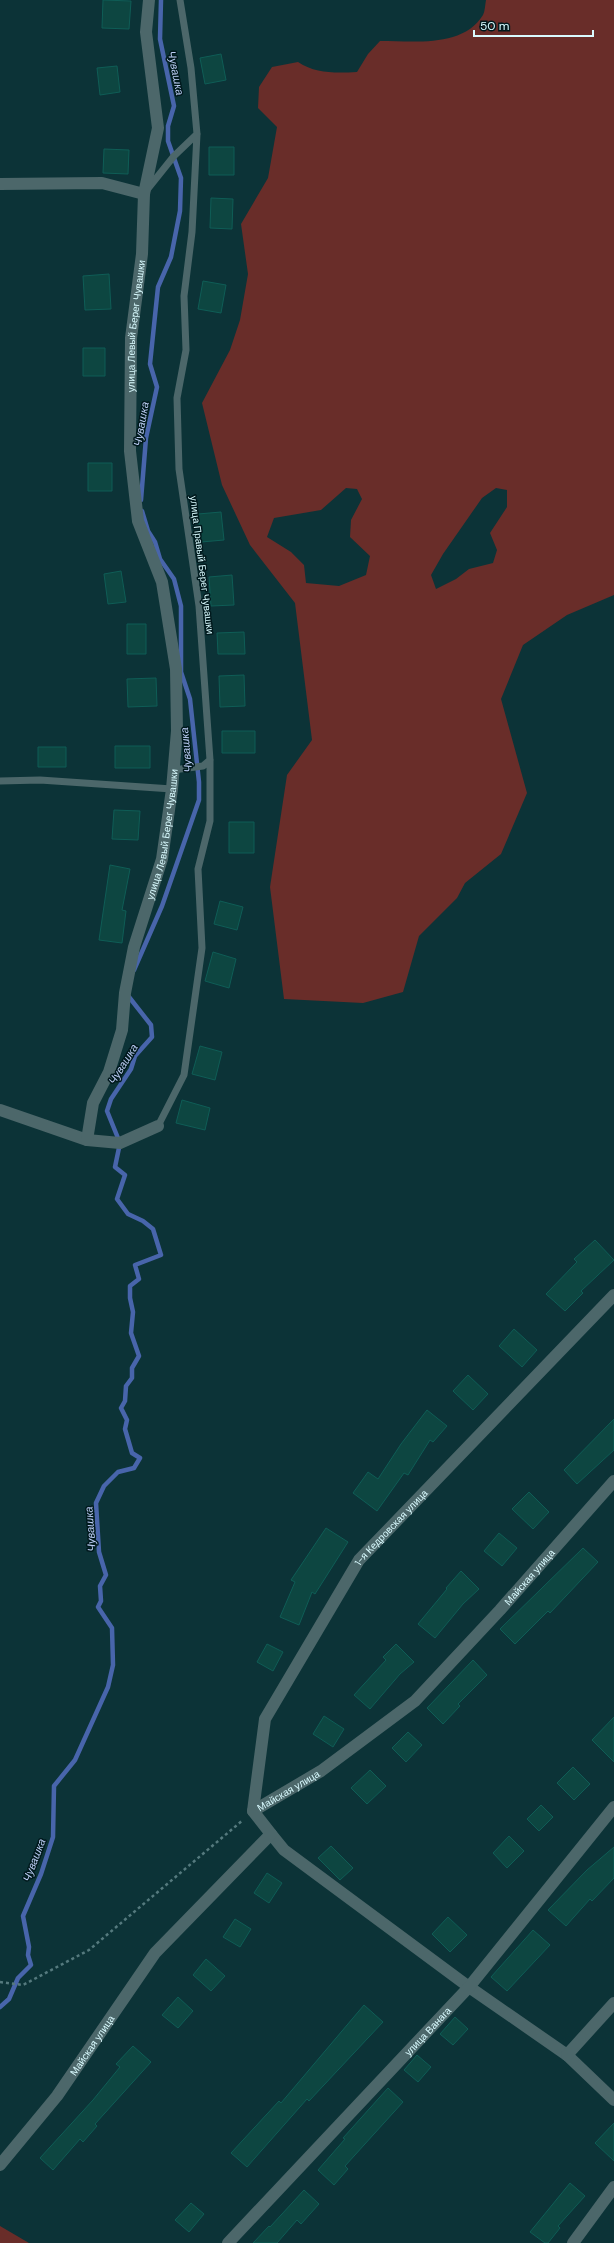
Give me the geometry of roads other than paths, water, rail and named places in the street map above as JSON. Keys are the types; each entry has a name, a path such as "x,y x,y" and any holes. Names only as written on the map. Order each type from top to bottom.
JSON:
{"street":[{"name":"улица Левый Берег Чувашки","path":"87,1140 93,1103 109,1072 122,1030 125,993 134,947 162,859 172,789 177,731 176,669 162,582 138,521 130,451 131,338 142,254 144,194 158,128 146,32 148,0"},
{"path":"0,184 102,183 144,194"},
{"path":"0,1110 87,1140 120,1143 158,1126"},
{"name":"1-я Кедровская улица","path":"253,1811 265,1719 359,1560 614,1295"},
{"name":"Майская улица","path":"0,2165 57,2096 155,1953 271,1834 253,1811 321,1770 415,1701 500,1610 614,1481"},
{"name":"улица Ванага","path":"228,2243 469,1987 614,1807"},
{"path":"271,1834 284,1850 469,1987 567,2055 614,2100"},
{"path":"567,2055 614,2003"},
{"path":"573,2243 614,2188"}],"lane":[{"name":"улица Правый Берег Чувашки","path":"158,1126 184,1076 201,956 198,869 210,821 210,760 199,606 179,469 177,398 186,350 184,296 192,232 197,134 191,68 180,0"},
{"path":"144,194 174,156 197,134"},
{"path":"173,770 203,766 210,760"},
{"path":"0,781 40,780 172,789"}],"waterway":[{"name":"Чувашка","path":"141,500 146,438 157,387 150,364 158,287 171,257 180,211 181,178 168,141 168,126 174,106 160,39 161,0"},
{"name":"Чувашка","path":"134,970 162,906 199,800 199,782 190,699 181,672 181,606 174,579 160,559 155,542 148,531 142,511"},
{"name":"Чувашка","path":"0,2007 9,1999 18,1978 31,1965 28,1955 29,1947 23,1916 41,1874 53,1837 54,1786 75,1760 108,1687 113,1665 112,1628 98,1607 101,1601 100,1586 106,1575 99,1552 96,1503 104,1486 118,1472 134,1468 140,1458 132,1453 125,1429 127,1420 121,1408 125,1401 126,1386 132,1378 132,1368 139,1356 131,1333 133,1312 130,1298 130,1286 139,1279 135,1265 161,1255 153,1229 143,1221 128,1214 117,1199 125,1175 115,1167 120,1143 107,1111 111,1099 131,1069 135,1056 152,1037 151,1025 129,997"}]}
